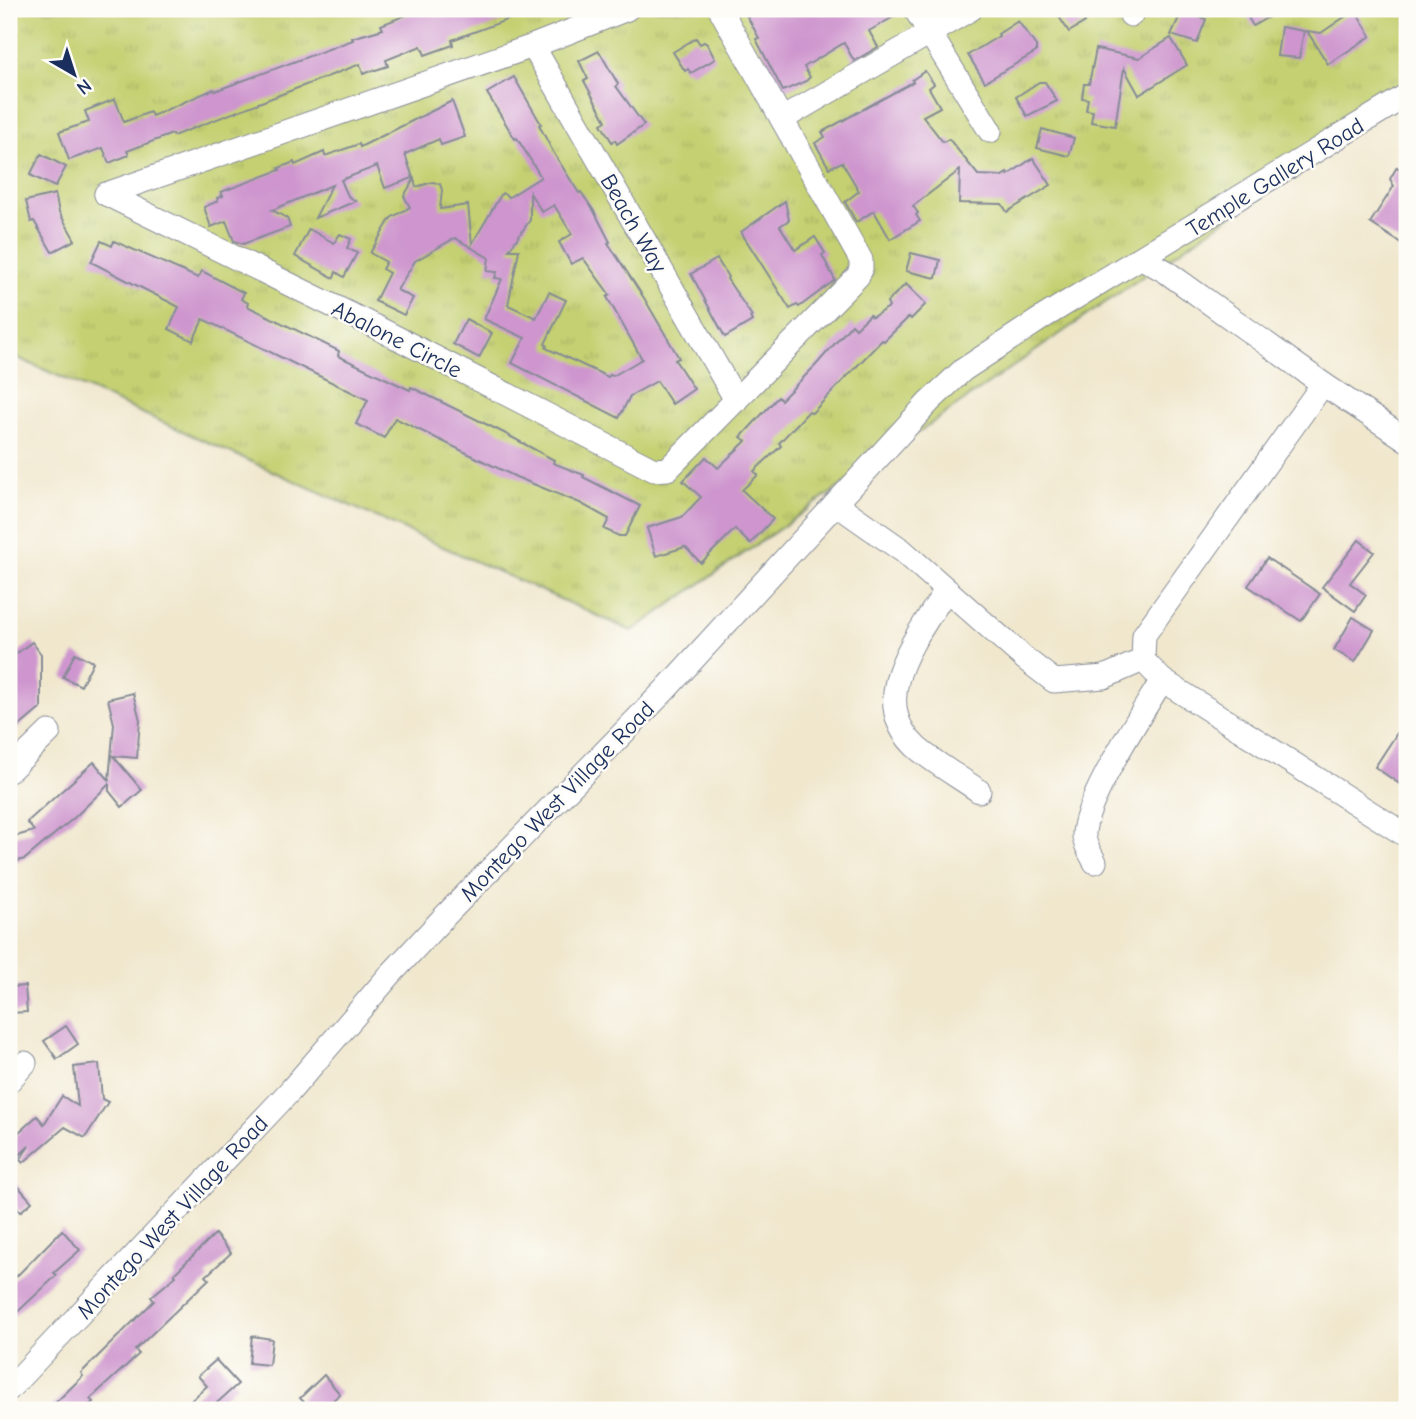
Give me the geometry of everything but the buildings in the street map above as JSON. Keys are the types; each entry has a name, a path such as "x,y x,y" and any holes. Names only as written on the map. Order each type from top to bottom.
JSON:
{"street":[{"name":"Abalone Circle","path":"627,9 533,46 106,194 374,326 654,470 668,469 858,276 861,269 861,260 720,9"},
{"path":"915,9 990,131"},
{"path":"782,119 971,9"},
{"name":"Beach Way","path":"533,46 736,400"},
{"name":"Temple Gallery Road","path":"1142,258 1407,95"},
{"path":"1142,258 1165,271 1323,384 1407,440"},
{"name":"Montego West Village Road","path":"9,1389 290,1091 444,917 666,690 929,402 963,369 1142,258"},
{"path":"1323,384 1144,635 1143,660 1162,680 1407,836"},
{"path":"836,504 903,551 1024,658 1054,681 1104,677 1143,660"},
{"path":"946,590 904,658 896,681 895,716 916,747 979,791"},
{"path":"1095,862 1084,838 1089,809 1162,680"},
{"path":"9,771 49,732"},
{"path":"9,1080 25,1063"}],"green space":[{"path":"9,9 1407,9 1407,93 632,631 9,354"}]}
